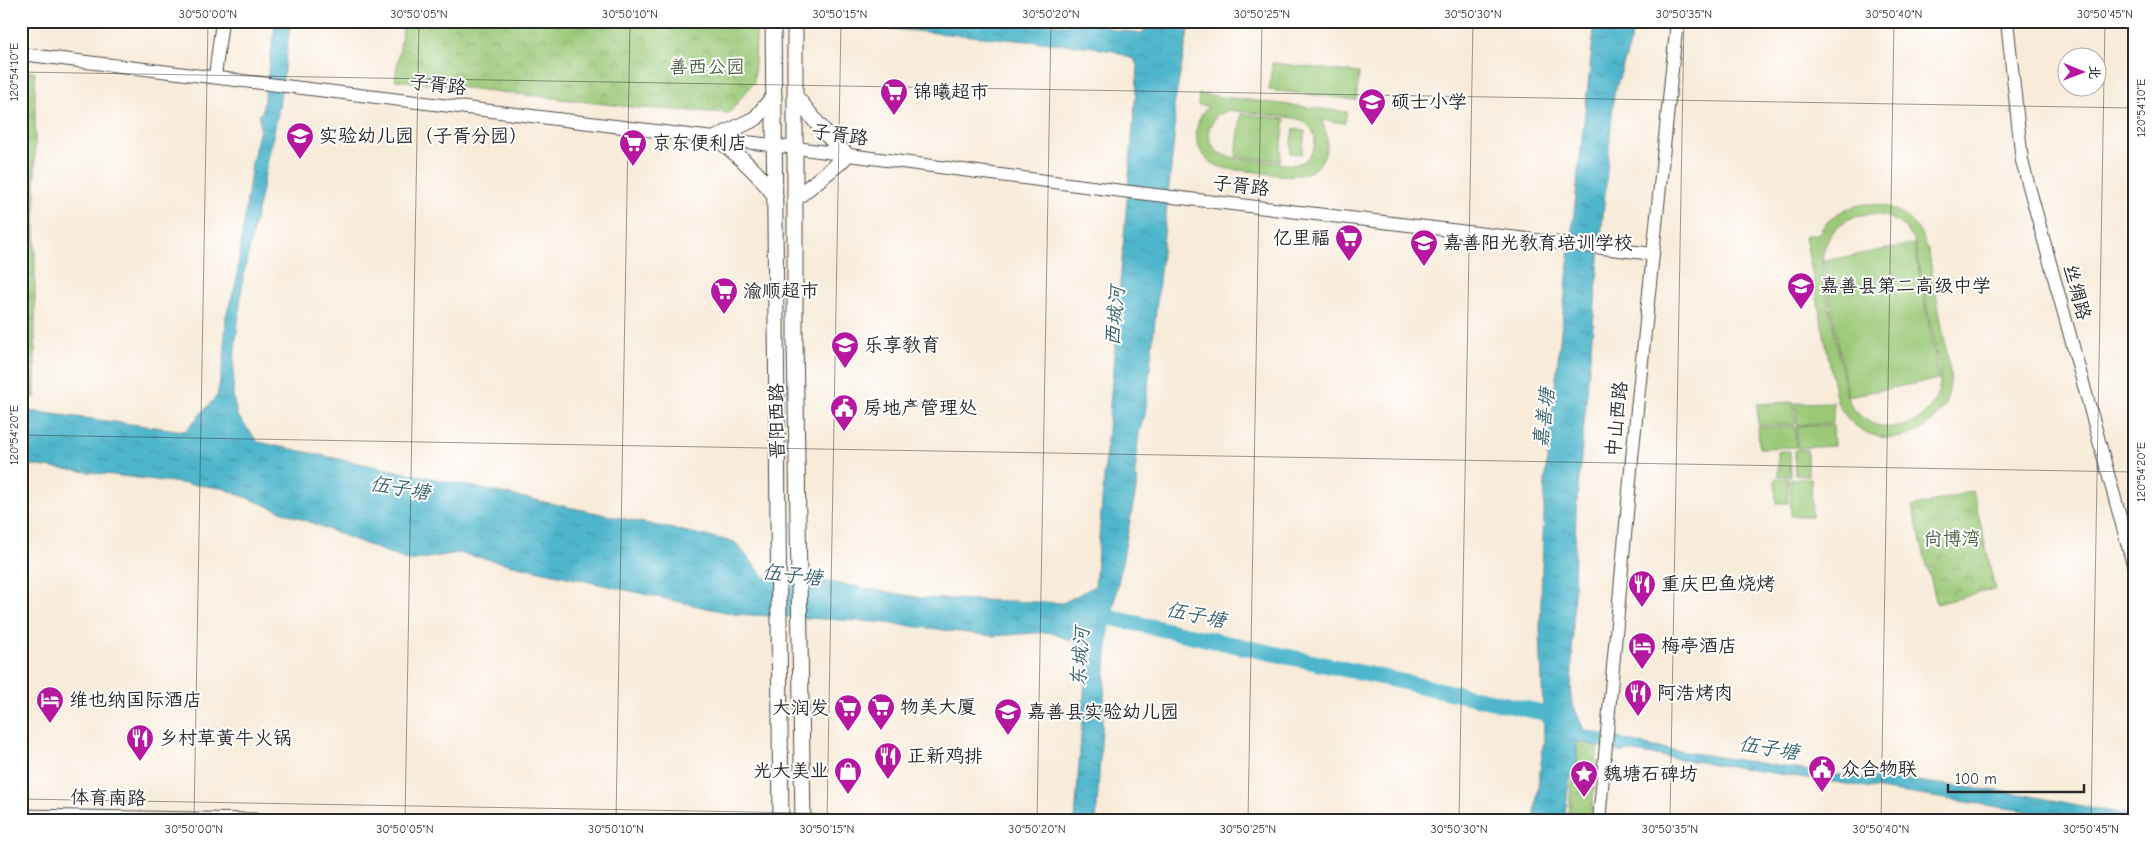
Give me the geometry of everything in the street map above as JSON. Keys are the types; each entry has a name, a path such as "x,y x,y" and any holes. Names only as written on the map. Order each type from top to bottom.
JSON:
{"main road":[{"name":"晋阳西路","path":"773,25 781,821"},
{"name":"晋阳西路","path":"795,28 796,340 802,821"},
{"path":"774,96 756,118 716,138 749,164 762,177 775,196"},
{"path":"796,96 826,134 847,154 839,163 796,198"},
{"name":"体育南路","path":"21,817 255,821"}],"street":[{"path":"215,76 222,21"},
{"name":"中山西路","path":"1599,821 1606,731 1677,21"},
{"name":"丝绸路","path":"2007,21 2022,161 2134,568"},
{"name":"子胥路","path":"21,54 847,154 1122,191 1653,254"}],"green space":[{"name":"善西公园","path":"404,21 757,21 754,82 729,113 640,108 395,80"},
{"path":"1272,63 1359,73 1356,100 1269,90"},
{"path":"21,71 35,72 35,398 21,396"},
{"path":"1199,94 1347,112 1345,123 1321,120 1326,132 1325,154 1312,171 1292,176 1225,168 1205,158 1196,136 1199,120 1208,106 1198,105","holes":["1229,110 1294,118 1303,121 1310,127 1314,133 1315,141 1314,149 1310,156 1294,165 1229,157 1217,152 1210,141 1209,128 1217,115"]},
{"path":"1241,114 1285,119 1280,161 1236,156"},
{"path":"1293,129 1305,131 1302,154 1290,153"},
{"path":"1862,205 1881,205 1900,213 1915,226 1926,244 1929,255 1950,371 1948,394 1939,413 1925,427 1907,436 1888,438 1868,433 1851,422 1837,402 1805,236 1816,234 1817,236 1833,217 1846,209","holes":["1877,214 1896,221 1914,241 1940,372 1938,392 1931,407 1919,419 1904,426 1888,427 1873,423 1858,414 1847,398 1822,267 1825,247 1834,230 1841,224 1859,215"]},
{"path":"1914,244 1939,379 1848,396 1823,261"},
{"path":"1794,402 1795,424 1758,425 1757,404"},
{"path":"1833,402 1833,423 1797,425 1796,403"},
{"path":"1833,425 1834,446 1797,448 1797,426"},
{"path":"1795,426 1796,447 1759,448 1758,427"},
{"path":"1795,450 1807,450 1808,475 1795,475"},
{"path":"1778,451 1790,451 1791,476 1778,476"},
{"path":"1788,478 1788,503 1776,503 1775,479"},
{"path":"1811,478 1812,516 1791,516 1790,479"},
{"name":"尚博湾","path":"1973,491 1995,589 1937,604 1912,507"},
{"path":"1576,742 1598,745 1591,821 1567,821 1572,782 1578,762"}],"water":[{"path":"276,21 291,21 278,113 243,278 234,358 233,397 237,415 258,442 735,542 765,578 815,580 923,598 1063,603 1095,586 1138,67 1134,59 1095,47 881,28 811,26 793,21 1039,21 1042,24 1068,25 1075,22 1099,24 1115,30 1144,33 1147,21 1190,21 1174,106 1175,129 1145,415 1137,445 1135,477 1138,479 1108,636 1096,821 1075,821 1086,664 1079,644 1049,632 992,636 878,622 734,614 459,553 409,561 222,488 21,464 21,410 185,431 217,396 224,360 226,316 236,283 252,163 260,129 259,114 262,113"},
{"path":"1595,21 1633,21 1631,41 1614,94 1576,512 1571,700 1584,730 1654,747 1830,774 1867,778 1883,777 2021,794 2134,816 2134,821 2092,821 1627,751 1623,753 1576,741 1577,762 1569,783 1564,821 1534,821 1544,739 1540,630 1545,478"}],"waterway":[{"name":"伍子塘","path":"1089,615 1098,615 1563,717"}],"place":[{"name":"锦曦超市","path":"894,116"},
{"name":"硕士小学","path":"1372,126"},
{"name":"实验幼儿园（子胥分园）","path":"300,160"},
{"name":"京东便利店","path":"633,167"},
{"name":"亿里福","path":"1349,262"},
{"name":"嘉善阳光教育培训学校","path":"1424,267"},
{"name":"嘉善县第二高级中学","path":"1801,310"},
{"name":"渝顺超市","path":"724,315"},
{"name":"乐享教育","path":"845,369"},
{"name":"房地产管理处","path":"844,432"},
{"name":"重庆巴鱼烧烤","path":"1642,608"},
{"name":"梅亭酒店","path":"1642,670"},
{"name":"阿浩烤肉","path":"1638,717"},
{"name":"维也纳国际酒店","path":"50,724"},
{"name":"物美大厦","path":"881,731"},
{"name":"大润发","path":"848,732"},
{"name":"嘉善县实验幼儿园","path":"1008,736"},
{"name":"乡村草黄牛火锅","path":"140,762"},
{"name":"正新鸡排","path":"888,780"},
{"name":"众合物联","path":"1822,793"},
{"name":"光大美业","path":"848,795"},
{"name":"魏塘石碑坊","path":"1584,798"}],"water label":[{"name":"西城河","path":"1115,316"},
{"name":"嘉善塘","path":"1544,418"},
{"name":"东城河","path":"1080,657"}]}
